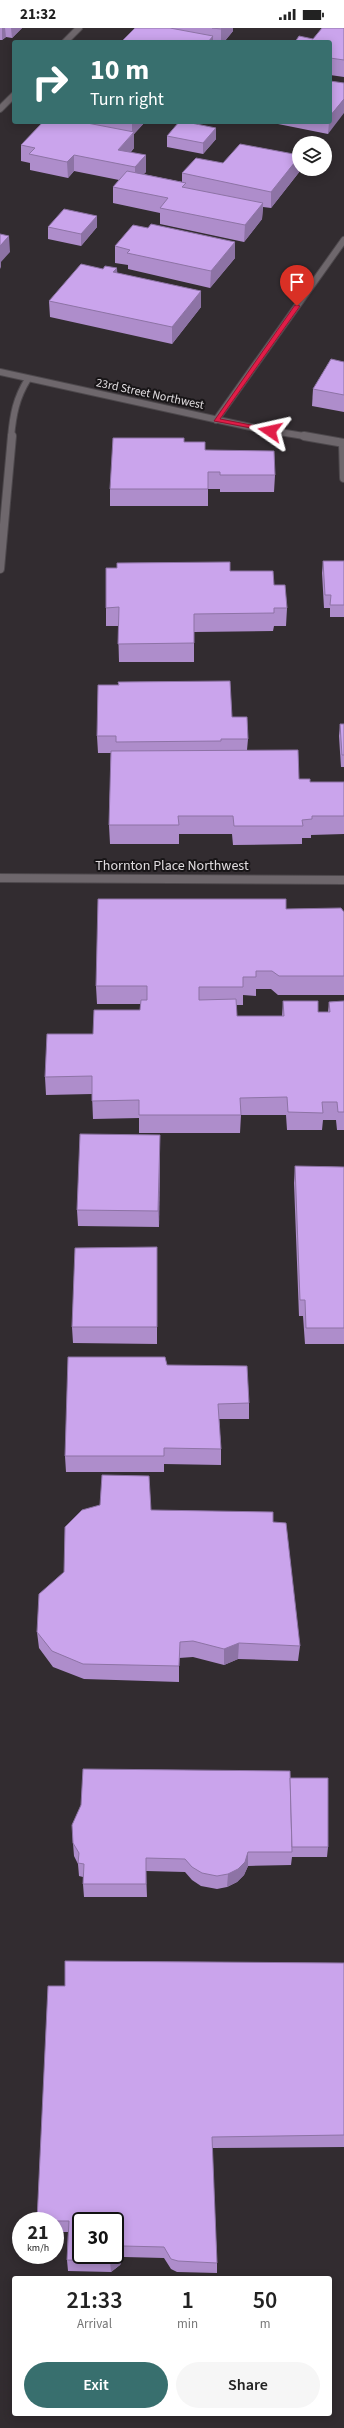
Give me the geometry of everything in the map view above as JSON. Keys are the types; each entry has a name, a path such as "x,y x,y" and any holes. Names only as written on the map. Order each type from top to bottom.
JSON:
{"street":[{"path":"67,40 79,28"},
{"path":"0,109 12,97"},
{"path":"216,420 344,240"},
{"name":"23rd Street Northwest","path":"0,372 216,420 343,443"},
{"path":"0,569 14,408 19,393 28,379"},
{"path":"343,443 344,478"},
{"name":"Thornton Place Northwest","path":"0,878 344,880"}],"building":[{"path":"135,28 170,28 213,36 210,40 123,40"},
{"path":"322,28 344,28 344,60 332,58 332,40 296,40 299,36 313,39"},
{"path":"332,81 344,83 344,99 332,114"},
{"path":"41,124 92,124 134,132 118,150 146,155 135,167 74,155 67,162 29,154 35,148 21,145"},
{"path":"177,124 196,124 216,128 203,143 167,136"},
{"path":"240,144 292,154 292,166 271,192 182,173 196,158 223,163"},
{"path":"127,171 186,183 182,187 263,203 245,225 160,208 168,198 113,187"},
{"path":"64,209 97,216 81,234 48,227"},
{"path":"151,224 235,242 211,271 127,253 130,250 115,246 133,225 148,228"},
{"path":"0,234 9,236 0,246"},
{"path":"81,264 103,269 105,266 117,268 113,272 201,291 172,327 49,301"},
{"path":"331,359 344,362 344,395 313,389"},
{"path":"113,438 184,438 184,442 205,442 205,450 274,451 275,475 220,475 220,472 208,472 208,489 110,489"},
{"path":"323,561 344,561 344,605 330,605 331,595 325,595"},
{"path":"230,562 230,571 273,571 274,585 285,585 287,608 274,608 274,613 194,614 194,643 118,644 119,607 106,608 106,568 117,568 117,563"},
{"path":"230,681 232,717 247,717 248,739 221,739 221,741 116,742 116,736 97,736 98,685 119,685 118,682"},
{"path":"340,724 344,724 344,755 342,755"},
{"path":"298,750 299,779 310,779 310,782 344,782 344,816 312,816 312,819 302,820 303,826 234,826 233,816 178,816 179,825 109,825 111,751"},
{"path":"98,899 286,899 286,909 341,908 344,912 344,976 279,976 272,971 256,971 256,977 243,977 243,987 199,987 199,1000 236,999 237,1016 284,1016 283,1001 318,1001 318,1012 330,1012 329,1002 344,1001 344,1112 338,1112 337,1102 322,1102 323,1113 288,1112 287,1097 240,1098 241,1115 139,1115 139,1100 92,1101 92,1076 45,1077 47,1034 93,1034 94,1010 140,1010 141,1000 147,1000 147,986 96,986"},
{"path":"80,1134 160,1135 158,1211 77,1210"},
{"path":"295,1166 344,1167 344,1328 306,1328 305,1300 300,1300"},
{"path":"157,1247 157,1327 72,1327 75,1248"},
{"path":"68,1357 165,1357 167,1365 247,1366 249,1403 218,1404 221,1449 164,1448 164,1456 65,1456"},
{"path":"102,1475 149,1476 151,1510 273,1512 273,1522 286,1523 300,1646 239,1643 224,1649 193,1641 180,1642 179,1666 83,1664 52,1651 37,1632 39,1594 64,1572 65,1527 82,1510 100,1505"},
{"path":"83,1769 290,1771 292,1852 248,1852 245,1862 238,1869 228,1874 217,1876 202,1873 192,1867 185,1859 146,1858 146,1884 83,1884 84,1864 78,1863 79,1853 73,1843 72,1825 81,1805"},
{"path":"290,1778 328,1778 328,1847 292,1847"},
{"path":"65,1961 344,1963 344,2135 212,2137 217,2263 178,2261 171,2259 164,2247 124,2246 124,2212 72,2212 72,2260 67,2260 69,2221 64,2221 64,2212 37,2212 48,1986 65,1986"}],"route":[{"path":"270,431 216,420 297,306"}]}
